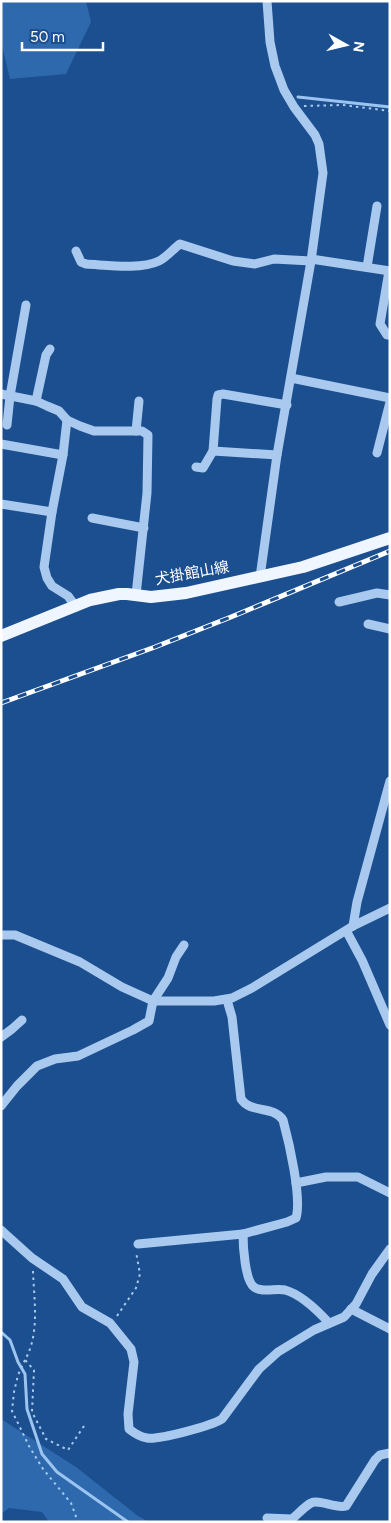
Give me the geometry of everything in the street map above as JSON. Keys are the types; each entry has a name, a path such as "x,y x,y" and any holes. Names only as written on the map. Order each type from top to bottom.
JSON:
{"main road":[{"name":"犬掛館山線","path":"1,636 90,600 119,594 151,597 176,596 303,566 390,538"}],"street":[{"path":"260,577 277,455 292,378 323,173 319,144 284,90 275,66 270,42 267,1"},
{"path":"367,267 377,206"},
{"path":"76,251 81,262 86,264 130,266 150,264 161,260 180,244 233,261 254,264 274,259 311,260 389,271 380,324 387,335 390,336"},
{"path":"7,425 6,395 26,305"},
{"path":"36,402 44,362 50,349"},
{"path":"292,378 390,398"},
{"path":"196,467 203,468 213,451 218,395 222,394 286,405"},
{"path":"6,395 36,402 58,411 67,420 94,431 118,432 136,430 148,435 148,474 144,528 136,595"},
{"path":"136,430 139,400"},
{"path":"377,453 390,402"},
{"path":"67,420 44,567 47,578 52,586 68,596 76,607"},
{"path":"1,444 62,455"},
{"path":"213,451 277,455"},
{"path":"1,504 52,512"},
{"path":"92,518 144,528"},
{"path":"339,602 377,593 390,595"},
{"path":"368,624 390,629"},
{"path":"390,781 350,929 390,1025"},
{"path":"1,935 15,935 80,962 122,987 153,1001 214,1001 227,1000 252,988 350,929 390,908"},
{"path":"1,1106 37,1066 55,1059 78,1056 149,1021 153,1001 168,978 176,957 184,945"},
{"path":"138,1244 242,1234 296,1218 298,1204 296,1183 283,1120 275,1112 249,1107 242,1099 232,1017 227,1000"},
{"path":"1,1036 22,1020"},
{"path":"296,1183 326,1177 358,1177 390,1192"},
{"path":"1,1230 32,1258 63,1280 82,1306 110,1323 131,1349 134,1362 128,1414 129,1429 136,1434 148,1438 204,1427 222,1419 259,1369 278,1352 314,1330 344,1316 356,1304 372,1274 390,1248"},
{"path":"242,1234 249,1281 254,1287 284,1290 294,1294 319,1312 329,1323"},
{"path":"351,1309 390,1329"},
{"path":"267,1518 292,1519 316,1502 341,1508 346,1506 375,1460 380,1455 390,1453"}],"path":[{"path":"294,107 343,105 390,111"},
{"path":"110,1323 121,1311 136,1288 140,1274 135,1249 138,1244"},
{"path":"32,1258 35,1332 31,1348 18,1375 12,1411 38,1461 71,1503 78,1522"},
{"path":"25,1360 34,1370 32,1412 46,1439 68,1450 86,1423"}],"shaded area":[{"path":"1,1 86,1 91,22 66,74 10,79 1,42"},
{"path":"1,1419 76,1467 138,1516 149,1522 49,1522 42,1512 9,1508 1,1514"}],"waterway":[{"path":"298,97 390,107"},
{"path":"1,1332 10,1340 18,1362 25,1374 27,1409 42,1454 57,1472 128,1522"}],"railway":[{"path":"1,703 155,647 390,551"}]}
